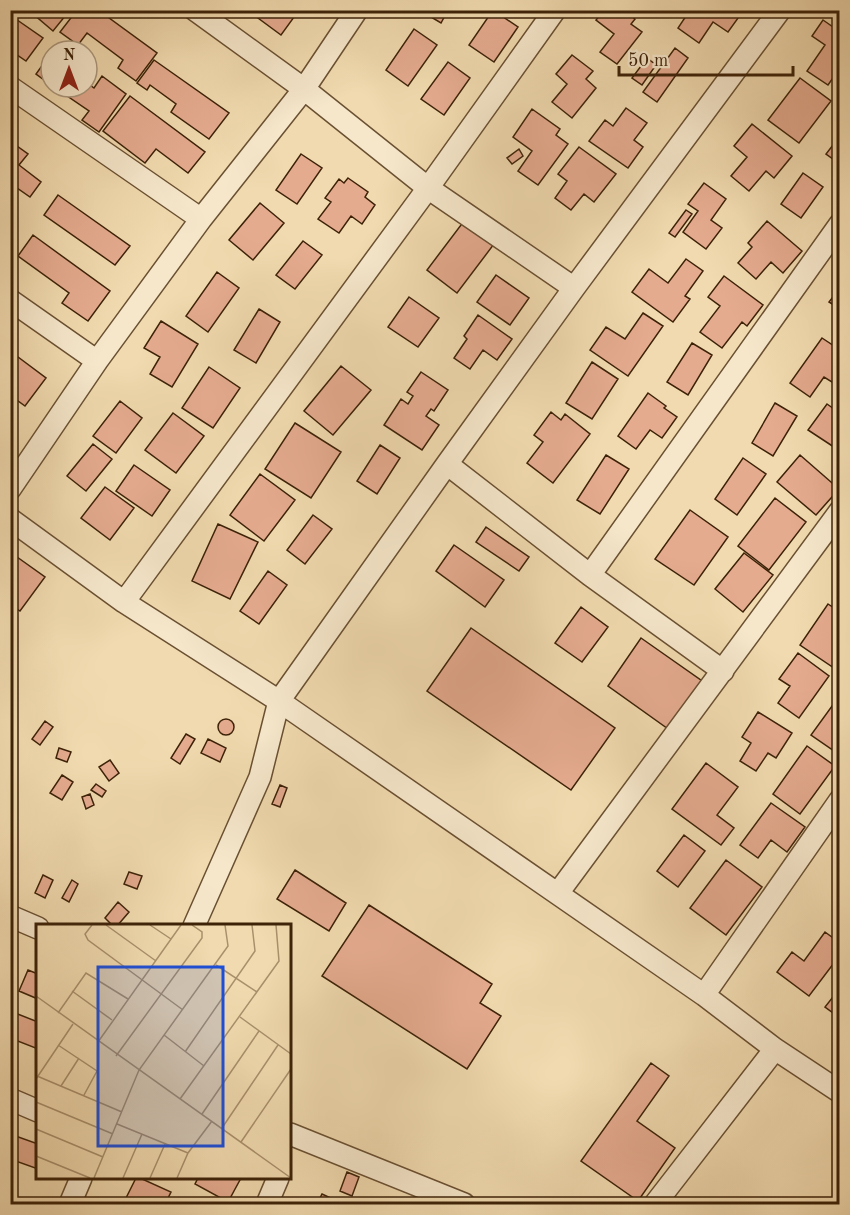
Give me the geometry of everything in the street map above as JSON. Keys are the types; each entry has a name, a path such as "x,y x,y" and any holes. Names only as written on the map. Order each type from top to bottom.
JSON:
{"street":[{"path":"195,10 304,89 428,188 574,288"},
{"path":"10,489 97,361 201,219 304,89 357,10"},
{"path":"124,602 428,188 555,10"},
{"path":"195,924 260,777 279,701 574,288 780,10"},
{"path":"10,87 201,219"},
{"path":"590,575 840,224"},
{"path":"10,300 97,361"},
{"path":"447,464 590,575 723,671"},
{"path":"558,893 840,511"},
{"path":"10,519 124,602 279,701 558,893 704,995 776,1049 839,1091"},
{"path":"704,995 840,800"},
{"path":"10,916 36,927"},
{"path":"655,1204 776,1049"},
{"path":"10,1099 36,1110"},
{"path":"292,1140 459,1204"},
{"path":"70,1204 81,1179"},
{"path":"267,1204 278,1179"}],"building":[{"path":"34,10 70,10 53,31 32,13"},
{"path":"77,10 102,10 101,12 157,53 136,81 118,68 123,60 99,42 99,39 87,33 82,39 70,39 60,32"},
{"path":"247,10 293,10 297,13 281,35"},
{"path":"422,10 448,10 441,23"},
{"path":"493,10 518,27 494,62 469,45"},
{"path":"604,10 624,10 635,19 631,24 642,32 617,64 600,52 614,34 596,20"},
{"path":"690,10 736,10 741,14 728,32 713,22 699,43 678,28"},
{"path":"10,15 43,38 39,39 39,43 26,61 10,50"},
{"path":"823,20 836,29 840,29 840,68 828,85 807,71 825,45 812,36"},
{"path":"414,29 437,45 408,86 386,70"},
{"path":"675,48 688,58 657,102 643,92"},
{"path":"572,55 593,71 586,79 596,88 572,118 552,102 567,84 556,74"},
{"path":"647,58 656,65 642,85 632,78"},
{"path":"154,60 229,113 209,139 171,112 176,104 150,85 147,90 137,83"},
{"path":"448,62 470,78 444,115 421,99"},
{"path":"102,76 126,94 99,132 82,120 89,111 72,99 99,99 99,80"},
{"path":"800,78 831,101 799,143 768,120"},
{"path":"130,96 205,152 188,173 156,149 145,163 103,131"},
{"path":"626,108 647,123 634,140 643,147 628,168 589,141 605,120 613,126"},
{"path":"532,109 560,129 556,135 568,144 538,185 518,171 532,151 513,137"},
{"path":"752,124 792,156 774,178 766,171 749,191 731,176 747,157 734,146"},
{"path":"840,136 840,164 826,154"},
{"path":"10,141 28,154 19,165 41,182 30,197 10,183"},
{"path":"579,147 616,174 594,202 584,194 571,210 555,198 567,181 558,174"},
{"path":"519,149 523,156 512,164 507,158"},
{"path":"301,154 322,168 297,204 276,190"},
{"path":"803,173 823,187 801,218 781,204"},
{"path":"348,178 368,192 365,197 375,205 362,224 351,216 339,233 318,219 331,202 325,198 339,179 344,183"},
{"path":"704,183 726,199 711,220 722,228 706,249 683,232 698,211 688,204"},
{"path":"58,195 130,246 115,265 44,215"},
{"path":"260,203 284,223 253,260 229,240"},
{"path":"686,210 692,214 675,237 669,233"},
{"path":"464,221 494,244 457,293 427,270"},
{"path":"767,221 802,251 783,273 771,262 756,279 738,263 752,247 748,243"},
{"path":"33,235 110,291 88,321 62,303 69,293 18,256"},
{"path":"303,241 322,255 295,289 276,275"},
{"path":"686,259 703,271 685,296 690,299 673,322 632,292 649,269 668,283"},
{"path":"217,272 239,288 208,332 186,316"},
{"path":"496,275 529,298 510,325 477,302"},
{"path":"724,276 763,305 747,326 742,322 722,348 700,332 720,306 708,297"},
{"path":"840,288 840,309 829,302"},
{"path":"409,297 439,318 418,347 388,327"},
{"path":"259,309 280,322 256,363 234,350"},
{"path":"643,313 663,326 628,376 590,350 606,327 625,339"},
{"path":"478,315 512,339 497,360 483,350 470,369 454,358 467,339 464,336"},
{"path":"161,321 198,344 172,387 150,374 160,357 144,348"},
{"path":"822,338 840,350 840,387 824,377 810,397 790,383"},
{"path":"692,343 712,355 688,395 667,382"},
{"path":"10,351 46,378 25,406 10,395"},
{"path":"592,362 618,379 592,419 566,403"},
{"path":"341,366 371,390 333,435 304,411"},
{"path":"209,367 240,388 213,428 182,408"},
{"path":"421,372 448,390 434,411 431,409 426,416 439,425 422,450 384,425 401,399 408,404 413,396 407,392"},
{"path":"648,393 677,417 662,438 650,430 636,449 618,436"},
{"path":"120,401 142,418 116,453 93,436"},
{"path":"775,403 797,416 773,456 752,443"},
{"path":"827,404 837,411 840,408 840,451 808,430"},
{"path":"551,412 561,420 565,414 590,434 553,483 527,463 543,442 534,435"},
{"path":"173,413 204,436 176,473 145,450"},
{"path":"295,423 341,452 311,498 265,469"},
{"path":"93,444 112,459 86,491 67,476"},
{"path":"380,445 400,458 377,494 357,481"},
{"path":"606,455 629,469 600,514 577,500"},
{"path":"800,455 839,489 816,515 777,482"},
{"path":"743,458 766,474 737,515 715,499"},
{"path":"134,465 170,490 152,516 116,491"},
{"path":"260,474 295,500 264,541 230,515"},
{"path":"105,487 134,508 110,540 81,518"},
{"path":"775,498 806,522 769,570 738,546"},
{"path":"690,510 728,537 694,585 655,559"},
{"path":"313,515 332,529 305,564 287,550"},
{"path":"218,524 258,542 230,599 192,581"},
{"path":"486,527 529,557 519,571 476,542"},
{"path":"454,545 504,580 485,607 436,571"},
{"path":"10,552 45,577 20,611 10,604"},
{"path":"744,553 773,575 743,612 715,589"},
{"path":"268,571 287,585 259,624 240,611"},
{"path":"828,604 840,612 840,661 834,668 800,645"},
{"path":"581,607 608,627 582,662 555,643"},
{"path":"471,628 615,728 571,790 427,691"},
{"path":"641,638 705,683 671,731 608,686"},
{"path":"798,653 829,676 799,718 778,703 790,686 779,679"},
{"path":"840,695 840,755 811,735"},
{"path":"758,712 792,733 776,758 768,753 756,771 740,761 751,743 742,737"},
{"path":"226,719 232,721 234,727 232,733 226,735 220,733 218,727 220,721"},
{"path":"45,721 53,727 40,745 32,739"},
{"path":"186,734 195,739 180,764 171,758"},
{"path":"208,739 226,748 220,762 201,753"},
{"path":"807,746 835,766 800,814 773,794"},
{"path":"59,748 71,752 67,762 56,758"},
{"path":"110,760 119,773 109,781 99,767"},
{"path":"706,763 738,787 717,815 734,828 721,845 672,809"},
{"path":"62,775 73,782 62,800 50,793"},
{"path":"96,784 106,791 102,797 91,790"},
{"path":"280,785 287,788 280,807 272,804"},
{"path":"90,794 94,805 86,809 82,797"},
{"path":"771,803 805,827 787,852 771,840 758,858 740,845"},
{"path":"684,835 705,851 678,887 657,871"},
{"path":"726,860 762,887 726,935 690,908"},
{"path":"295,870 346,903 329,931 277,899"},
{"path":"129,872 142,876 137,889 124,884"},
{"path":"43,875 53,880 45,898 35,893"},
{"path":"72,880 78,884 69,902 62,898"},
{"path":"118,902 129,912 119,924 111,924 105,918"},
{"path":"369,905 492,984 480,1003 501,1016 467,1069 322,976"},
{"path":"825,932 840,943 840,955 809,996 777,972 792,952 804,961"},
{"path":"28,970 36,973 36,998 19,991"},
{"path":"840,988 840,1018 825,1007"},
{"path":"10,1011 36,1021 36,1048 10,1038"},
{"path":"651,1063 669,1076 637,1121 675,1148 638,1201 581,1161"},
{"path":"10,1134 36,1143 36,1168 10,1159"},
{"path":"347,1172 359,1177 352,1196 340,1191"},
{"path":"136,1179 142,1179 171,1192 165,1204 123,1204"},
{"path":"198,1179 240,1179 228,1202 195,1184"},
{"path":"322,1194 333,1199 330,1204 317,1204"}]}
